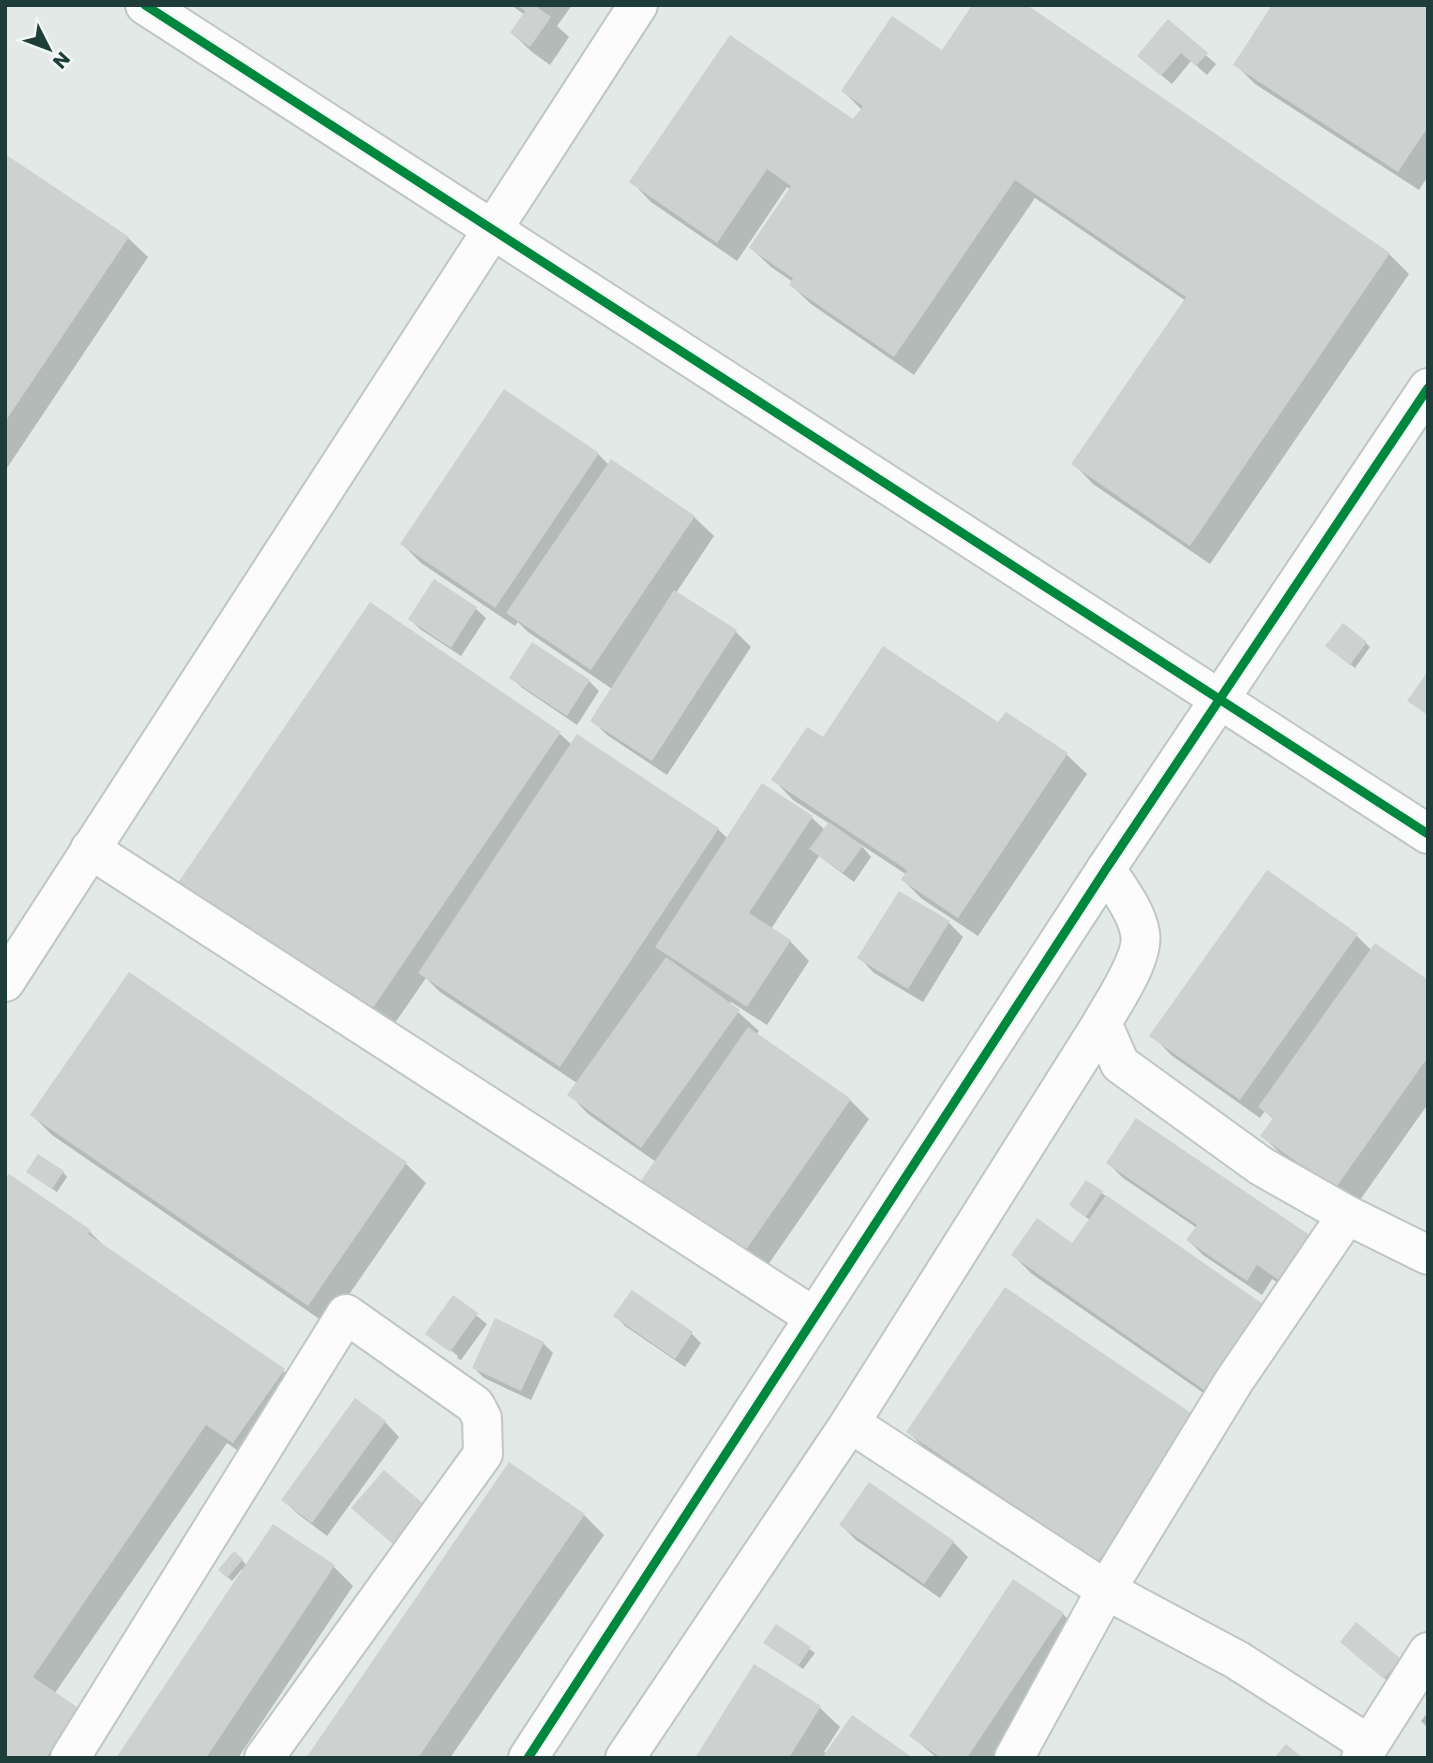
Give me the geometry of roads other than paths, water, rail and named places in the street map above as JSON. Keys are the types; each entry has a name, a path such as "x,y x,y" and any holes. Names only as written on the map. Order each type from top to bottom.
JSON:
{"street":[{"path":"145,5 490,231 1428,834"},
{"path":"5,982 638,5"},
{"path":"528,1758 1106,869 1428,388"},
{"path":"90,849 814,1317"},
{"path":"625,1758 850,1423 1102,1023 1139,955 1141,934 1133,914 1106,869"},
{"path":"1102,1023 1119,1064 1261,1166 1347,1215 1428,1255"},
{"path":"1014,1758 1106,1590 1234,1381 1347,1215"},
{"path":"70,1758 346,1314 475,1405 482,1418 483,1454 264,1758"},
{"path":"850,1423 1106,1590 1237,1660 1365,1751 1428,1652"}]}
